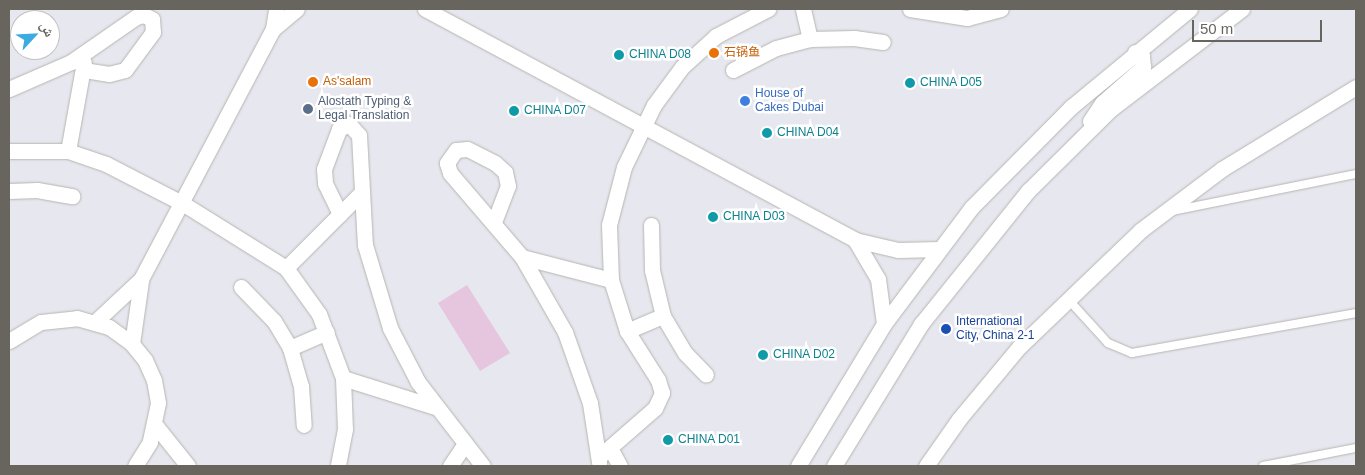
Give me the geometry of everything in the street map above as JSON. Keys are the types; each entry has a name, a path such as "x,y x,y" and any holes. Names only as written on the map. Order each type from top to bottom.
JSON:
{"street":[{"path":"95,322 141,279 273,29 276,9"},
{"path":"273,29 297,9"},
{"path":"425,9 855,240 898,250 939,248"},
{"path":"803,9 810,39"},
{"path":"910,9 967,18 1001,9"},
{"path":"798,466 884,324 939,248 1003,173 1071,107 1135,52 1190,9"},
{"path":"834,466 873,399 946,289 1028,191 1086,132 1166,64 1242,9"},
{"path":"603,457 655,408 662,393 658,380 626,331 611,280 608,243 612,207 624,167 643,126 667,86 698,51 729,27 759,10"},
{"path":"9,89 56,70 86,54 136,17 144,15 152,19 153,32 125,70 109,74 83,70"},
{"path":"733,70 776,48 810,39 854,38 883,42"},
{"path":"1086,132 1096,110 1142,67 1142,56 1135,52"},
{"path":"68,151 86,54"},
{"path":"926,466 988,383 1067,298 1161,214 1222,169 1356,87"},
{"path":"340,214 325,183 324,169 339,130 346,125 353,126 359,134 365,245 379,300 403,356 435,406 464,445 483,466"},
{"path":"494,222 508,186 505,172 495,163 467,149 456,150 447,163 450,174 494,222 522,257 552,306 576,358 595,420 603,457 620,466"},
{"path":"9,150 68,151 112,166 182,203 286,268 309,298 327,332 342,378 345,429 338,466"},
{"path":"9,191 37,190 72,196"},
{"path":"286,268 361,193"},
{"path":"651,225 652,270 663,316 685,353 706,375"},
{"path":"855,240 878,279 884,324"},
{"path":"522,257 611,280"},
{"path":"132,344 141,279"},
{"path":"241,287 274,321 290,348 302,386 304,425"},
{"path":"626,331 663,316"},
{"path":"9,341 40,322 59,318 95,322 132,344 145,360 154,380 158,403 156,426 143,456 135,466"},
{"path":"290,348 327,332"},
{"path":"342,378 435,406"},
{"path":"156,426 188,466"},
{"path":"450,466 464,445"}],"lane":[{"path":"1161,214 1356,174"},
{"path":"1067,298 1108,343 1132,354 1356,313"},
{"path":"1263,466 1356,448"}],"shaded area":[{"path":"467,285 510,353 480,371 438,303"}],"place":[{"name":"石锅鱼","path":"714,53"},
{"name":"CHINA D08","path":"619,55"},
{"name":"As'salam","path":"313,82"},
{"name":"CHINA D05","path":"910,83"},
{"name":"House of Cakes Dubai","path":"745,101"},
{"name":"Alostath Typing & Legal Translation","path":"308,109"},
{"name":"CHINA D07","path":"514,111"},
{"name":"CHINA D04","path":"767,133"},
{"name":"CHINA D03","path":"713,217"},
{"name":"International City, China 2-1","path":"946,329"},
{"name":"CHINA D02","path":"763,355"},
{"name":"CHINA D01","path":"668,440"}]}
